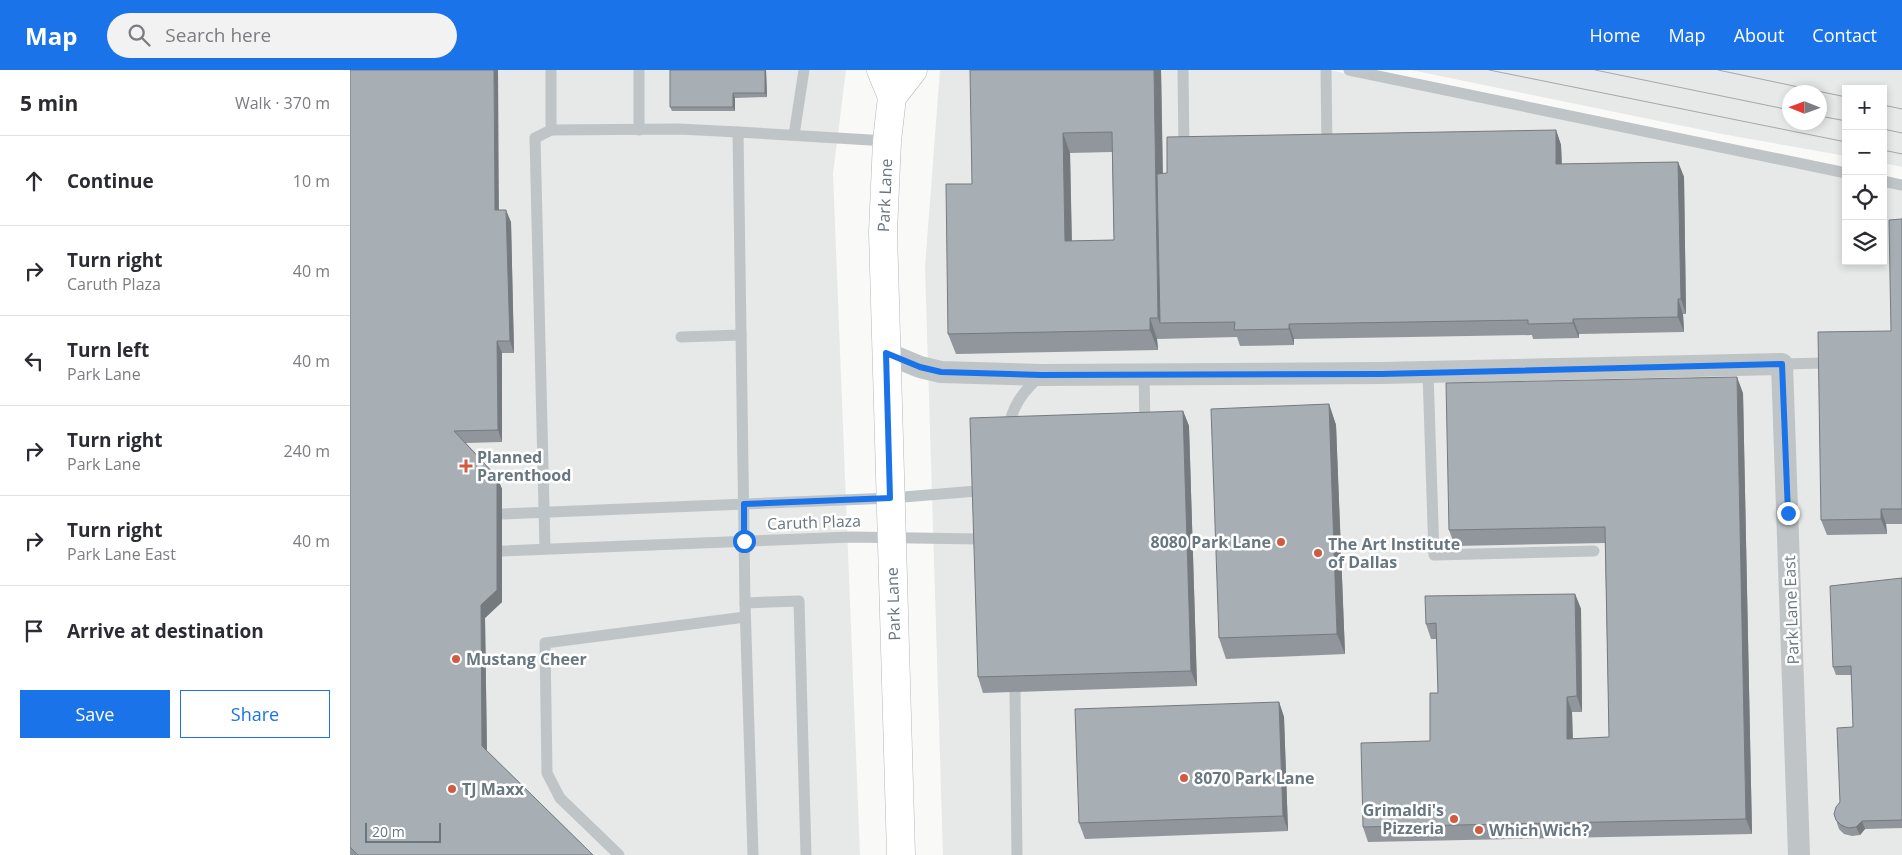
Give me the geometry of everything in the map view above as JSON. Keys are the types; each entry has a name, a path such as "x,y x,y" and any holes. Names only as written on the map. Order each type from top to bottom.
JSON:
{"main road":[{"name":"Park Lane","path":"881,70 892,98 887,141 883,232 901,855"},
{"path":"892,98 913,70"}],"street":[{"path":"886,353 920,367 941,372 1041,375 1428,372 1782,364"},
{"name":"Park Lane East","path":"1782,364 1799,855"}],"lane":[{"path":"551,70 551,130"},
{"path":"639,70 639,130"},
{"path":"794,135 804,70"},
{"path":"1183,70 1184,152"},
{"path":"1326,70 1327,149"},
{"path":"1349,70 1842,172"},
{"path":"545,550 535,138 551,130 639,130 738,132 887,141"},
{"path":"738,132 745,618 753,855"},
{"path":"1887,182 1902,185"},
{"path":"681,337 741,335"},
{"path":"1782,364 1824,363"},
{"path":"1428,372 1434,555 1594,552"},
{"path":"1008,431 1011,413 1025,391 1041,375"},
{"path":"1144,375 1145,428"},
{"name":"Caruth Plaza","path":"501,514 890,498 977,491"},
{"name":"Caruth Plaza","path":"501,551 892,537 979,539"},
{"path":"745,603 799,601 806,855"},
{"path":"619,855 560,798 547,773 545,643 745,618"},
{"path":"1015,692 1017,855"}],"shaded area":[{"path":"350,70 846,70 833,174 860,855 350,855"},
{"path":"940,70 1329,70 1842,170 1842,265 1887,265 1887,180 1902,182 1902,855 943,855 925,267"},
{"path":"1411,70 1902,70 1902,167 1887,164 1887,85 1842,85 1842,155 1722,134"}],"building":[{"path":"350,70 494,70 495,210 506,210 510,341 497,341 498,430 454,431 497,477 497,590 481,605 482,746 593,855 358,855 350,847"},
{"path":"670,70 765,70 765,93 733,93 733,107 670,107"},
{"path":"970,70 1154,70 1158,318 1150,318 1150,330 948,334 946,184 972,184","holes":["1112,132 1114,240 1065,241 1063,133"]},
{"path":"1556,130 1556,164 1678,162 1681,299 1678,299 1678,317 1573,319 1573,323 1528,324 1528,320 1289,324 1289,329 1234,330 1235,322 1160,323 1157,174 1167,173 1167,137"},
{"path":"1902,219 1902,509 1881,509 1881,519 1821,520 1818,332 1891,331 1889,220"},
{"path":"1737,377 1746,819 1363,827 1361,743 1430,741 1430,693 1438,693 1436,623 1426,624 1425,596 1575,594 1577,696 1567,697 1567,739 1609,737 1605,527 1449,530 1446,383"},
{"name":"8080 Park Lane","path":"1329,404 1337,634 1219,638 1211,409"},
{"path":"1183,411 1191,671 978,677 970,418"},
{"path":"1902,578 1902,820 1862,821 1856,827 1848,828 1836,820 1834,814 1840,802 1837,728 1853,727 1851,666 1833,667 1830,586"},
{"name":"8070 Park Lane","path":"1279,702 1283,816 1079,823 1075,709"}],"tram line":[{"path":"1489,70 1842,141"},
{"path":"1595,70 1782,108"},
{"path":"1718,70 1842,96"},
{"path":"1887,106 1902,109"},
{"path":"1827,117 1842,120"},
{"path":"1887,130 1902,133"},
{"path":"1887,151 1902,154"}],"place":[{"name":"Planned Parenthood","path":"466,466"},
{"name":"8080 Park Lane","path":"1281,542"},
{"name":"The Art Institute of Dallas","path":"1318,553"},
{"name":"Mustang Cheer","path":"456,659"},
{"name":"8070 Park Lane","path":"1184,778"},
{"name":"TJ Maxx","path":"452,789"},
{"name":"Grimaldi's Pizzeria","path":"1454,819"},
{"name":"Which Wich?","path":"1479,830"}],"route":[{"path":"744,541 744,504 890,498 886,353 920,367 941,372 1041,375 1381,374 1782,364 1788,513"}]}
